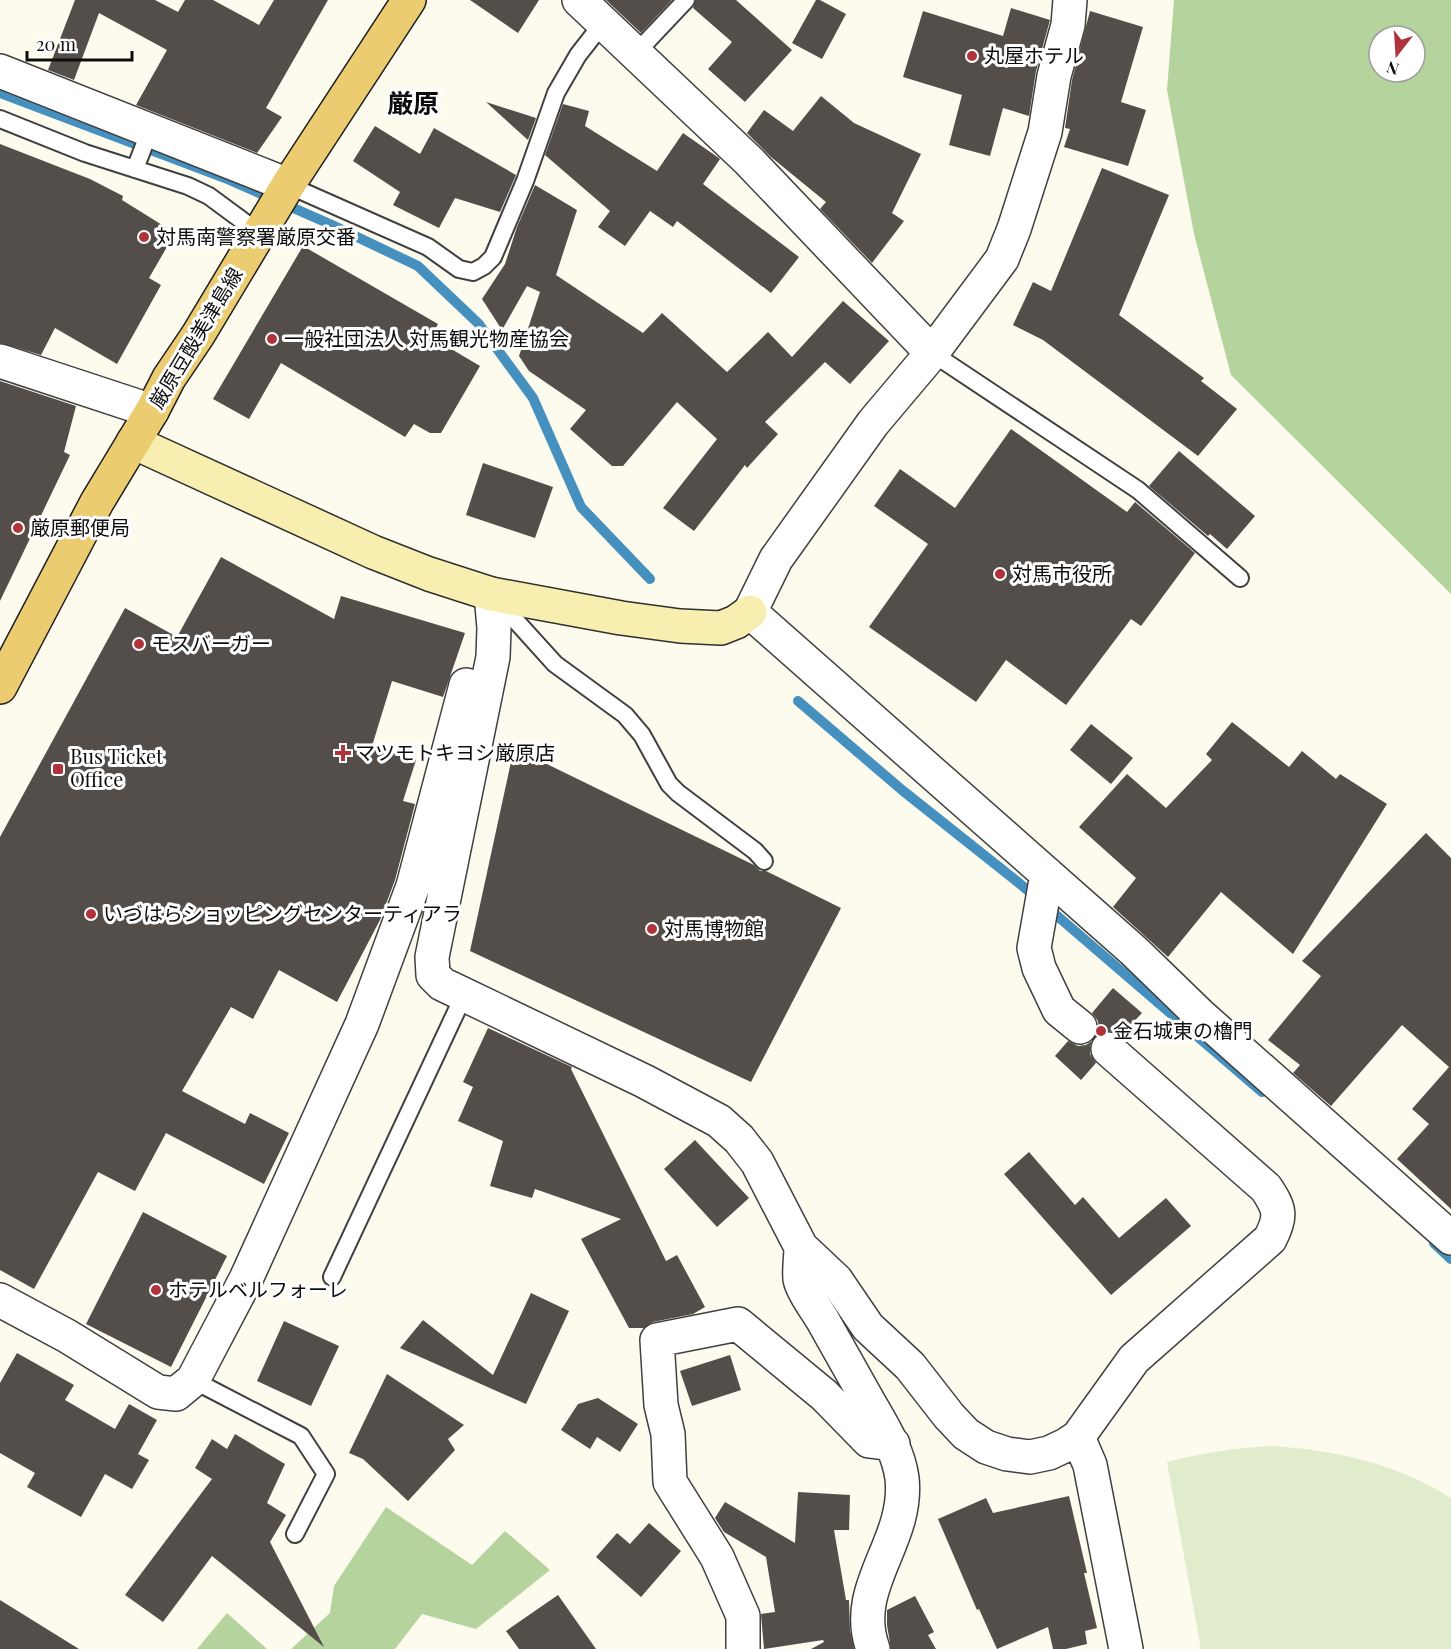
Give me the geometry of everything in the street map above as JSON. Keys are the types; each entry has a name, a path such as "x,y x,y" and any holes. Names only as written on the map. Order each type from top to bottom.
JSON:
{"main road":[{"name":"厳原豆酘美津島線","path":"0,687 97,502 152,411 169,378 198,335 287,187 407,1"}],"street":[{"path":"579,0 749,160 932,353"},
{"path":"133,442 373,552 429,574 491,594 610,616 680,626 721,628 736,622 750,612 776,559 873,423 932,353 1002,259 1045,132 1054,76 1068,25 1068,0"},
{"path":"0,71 142,149 287,187"},
{"path":"0,361 152,411"},
{"path":"491,594 494,628 493,657 432,957 433,975 442,984 644,1081 719,1121 740,1139 757,1162 801,1247 836,1280 868,1328 910,1366 966,1434 986,1446 1007,1454 1030,1457 1049,1453 1078,1437 1134,1359 1270,1239 1278,1224 1277,1204 1266,1188 1108,1049"},
{"path":"0,1300 67,1336 158,1392 176,1394 193,1380 246,1279 362,1024 413,886 491,594"},
{"path":"750,612 1134,951 1200,1015 1451,1238"},
{"path":"1047,874 1034,948 1039,968 1059,1010 1080,1027"},
{"path":"801,1247 800,1281 893,1444 902,1476 903,1506 895,1535 870,1596 867,1613 868,1634 873,1649"},
{"path":"743,1649 743,1616 717,1557 670,1482 668,1434 661,1405 657,1340 738,1324 824,1395 869,1441 893,1444"},
{"path":"1078,1437 1090,1465 1126,1649"}],"lane":[{"path":"635,54 686,0"},
{"path":"287,187 428,247 459,269 473,272 493,257 525,181 556,93 578,55 603,23"},
{"path":"0,118 85,153 142,149 188,186 263,226"},
{"path":"932,353 1138,490 1240,578"},
{"path":"491,594 555,664 625,715 642,735 669,784 678,793 755,851 764,861"},
{"path":"332,1277 464,995"},
{"path":"193,1380 301,1436 326,1474 295,1534"}],"green space":[{"path":"1174,0 1451,0 1451,594 1231,375 1194,234 1167,90"},
{"path":"1271,1446 1318,1451 1364,1460 1409,1476 1451,1498 1451,1649 1201,1649 1167,1462 1219,1451"},
{"path":"386,1507 472,1565 505,1531 550,1570 476,1629 422,1614 395,1649 291,1649 330,1613 334,1586"},
{"path":"227,1613 267,1649 197,1649"}],"building":[{"path":"75,0 155,0 178,12 185,0 213,0 259,25 274,0 328,0 266,108 282,117 257,153 136,105 167,50 99,13 74,80 48,70"},
{"path":"470,0 539,0 518,33"},
{"path":"606,0 672,0 641,33"},
{"path":"696,0 736,0 792,50 745,102 708,69 732,42 693,8"},
{"path":"816,0 846,14 822,59 792,43"},
{"name":"丸屋ホテル","path":"1011,8 1050,20 1036,71 1029,116 1003,108 990,156 949,145 962,95 903,77 923,11 1003,36"},
{"path":"1090,11 1143,27 1121,102 1146,110 1128,166 1064,147 1070,129 1065,128 1072,80"},
{"path":"821,96 854,123 921,154 892,213 904,221 872,263 820,209 826,202 771,157 747,133 764,110 793,131"},
{"path":"486,102 536,118 528,140"},
{"path":"563,104 589,111 585,126 657,171 683,133 720,159 703,184 799,257 771,293 677,221 673,227 650,211 625,246 598,227 610,211 545,155"},
{"path":"375,126 420,154 434,128 516,175 500,212 455,198 439,228 393,205 400,192 353,161"},
{"path":"0,144 90,179 123,196 122,200 175,233 149,278 161,285 117,364 55,328 41,355 0,343"},
{"path":"1102,168 1169,195 1119,315 1204,378 1201,381 1237,409 1198,456 1043,340 1013,325 1033,282 1051,291"},
{"path":"535,185 577,210 556,275 643,333 662,313 727,372 768,332 792,357 843,301 889,341 850,384 825,362 765,422 778,434 747,468 745,465 694,531 663,508 717,439 677,402 623,466 612,466 570,429 586,410 529,371 519,356 540,292 527,286 502,330 482,299 505,264 517,227"},
{"path":"303,246 438,324 431,337 480,366 441,433 430,433 414,424 405,437 281,363 249,419 213,399"},
{"name":"厳原郵便局","path":"0,381 76,406 64,452 70,455 0,601"},
{"path":"1011,429 1127,512 1135,502 1195,553 1141,626 1131,619 1066,705 1006,660 976,702 869,627 928,544 874,506 900,469 955,508"},
{"path":"1179,451 1255,516 1227,549 1210,534 1208,536 1149,486"},
{"path":"483,463 553,487 535,538 466,515"},
{"path":"221,557 334,619 341,596 465,633 443,697 392,681 372,746 416,760 403,801 415,804 395,880 380,920 337,1002 279,970 253,1019 231,1007 182,1091 245,1124 250,1113 289,1133 264,1184 166,1133 135,1191 98,1172 34,1289 0,1270 0,837 125,608 177,637"},
{"path":"1232,722 1289,767 1302,751 1336,779 1340,774 1387,804 1293,954 1221,892 1168,957 1113,907 1136,878 1079,827 1127,774 1166,808 1212,760 1206,754"},
{"path":"1091,724 1133,758 1111,784 1070,750"},
{"name":"対馬博物館","path":"514,748 754,865 760,871 766,871 841,908 751,1082 470,951"},
{"path":"1426,833 1451,858 1451,1209 1397,1159 1429,1124 1412,1109 1449,1067 1402,1025 1331,1106 1293,1073 1300,1065 1268,1040 1321,976 1302,961"},
{"path":"1113,988 1142,1013 1121,1035 1103,1031 1096,1035 1099,1029 1098,1021 1092,1013"},
{"path":"488,1028 572,1067 666,1261 677,1255 705,1307 693,1314 653,1322 644,1328 629,1328 581,1239 621,1219 535,1189 532,1198 490,1186 503,1141 458,1121 473,1087 463,1082"},
{"path":"1068,1041 1078,1046 1092,1041 1090,1054 1096,1063 1081,1080 1055,1056"},
{"path":"695,1140 749,1198 717,1227 664,1169"},
{"path":"1029,1152 1075,1205 1083,1197 1119,1238 1166,1198 1191,1226 1111,1295 1004,1174"},
{"name":"ホテルベルフォーレ","path":"143,1212 227,1256 171,1367 86,1324"},
{"path":"531,1293 569,1311 526,1404 400,1348 423,1320 493,1375"},
{"path":"284,1321 339,1346 311,1406 257,1381"},
{"path":"17,1353 74,1385 65,1400 115,1429 129,1404 157,1420 138,1454 149,1460 132,1489 105,1474 81,1517 27,1487 35,1473 0,1453 0,1383"},
{"path":"730,1355 741,1390 692,1406 680,1371"},
{"path":"387,1374 464,1425 448,1439 455,1450 408,1501 363,1459 349,1453"},
{"path":"598,1398 638,1424 620,1452 597,1437 590,1449 561,1430 578,1404"},
{"path":"235,1434 285,1464 267,1503 286,1515 270,1542 324,1647 212,1556 163,1622 125,1595 212,1479 195,1468 212,1439 227,1449"},
{"path":"798,1492 850,1495 849,1530 834,1530 846,1600 849,1600 850,1630 854,1649 811,1649 824,1642 823,1640 764,1649 761,1614 775,1612 766,1557 724,1532 715,1518 725,1502 795,1543"},
{"path":"1069,1496 1097,1628 1085,1631 1087,1644 1066,1649 1053,1649 1048,1627 997,1649 979,1609 977,1610 938,1519 986,1498 993,1513"},
{"path":"649,1523 681,1551 641,1597 596,1557 617,1533 630,1544"},
{"path":"558,1595 596,1649 519,1649 506,1631"},
{"path":"915,1596 934,1632 928,1635 936,1649 891,1649 887,1610"},
{"path":"0,1600 79,1649 0,1649"}],"waterway":[{"path":"0,93 225,178 418,266 478,323 533,398 581,507 650,579"},
{"path":"798,701 902,790 1019,883 1262,1092"},
{"path":"1434,1243 1451,1259"}],"place":[{"name":"丸屋ホテル","path":"972,56"},
{"name":"対馬南警察署厳原交番","path":"144,237"},
{"name":"一般社団法人 対馬観光物産協会","path":"272,339"},
{"name":"厳原郵便局","path":"18,528"},
{"name":"対馬市役所","path":"1000,574"},
{"name":"モスバーガー","path":"139,644"},
{"name":"マツモトキヨシ厳原店","path":"343,753"},
{"name":"Bus Ticket Office","path":"58,769"},
{"name":"いづはらショッピングセンターティアラ","path":"91,914"},
{"name":"対馬博物館","path":"652,929"},
{"name":"金石城東の櫓門","path":"1101,1031"},
{"name":"ホテルベルフォーレ","path":"156,1290"}],"district":[{"name":"厳原","path":"413,104"}]}
